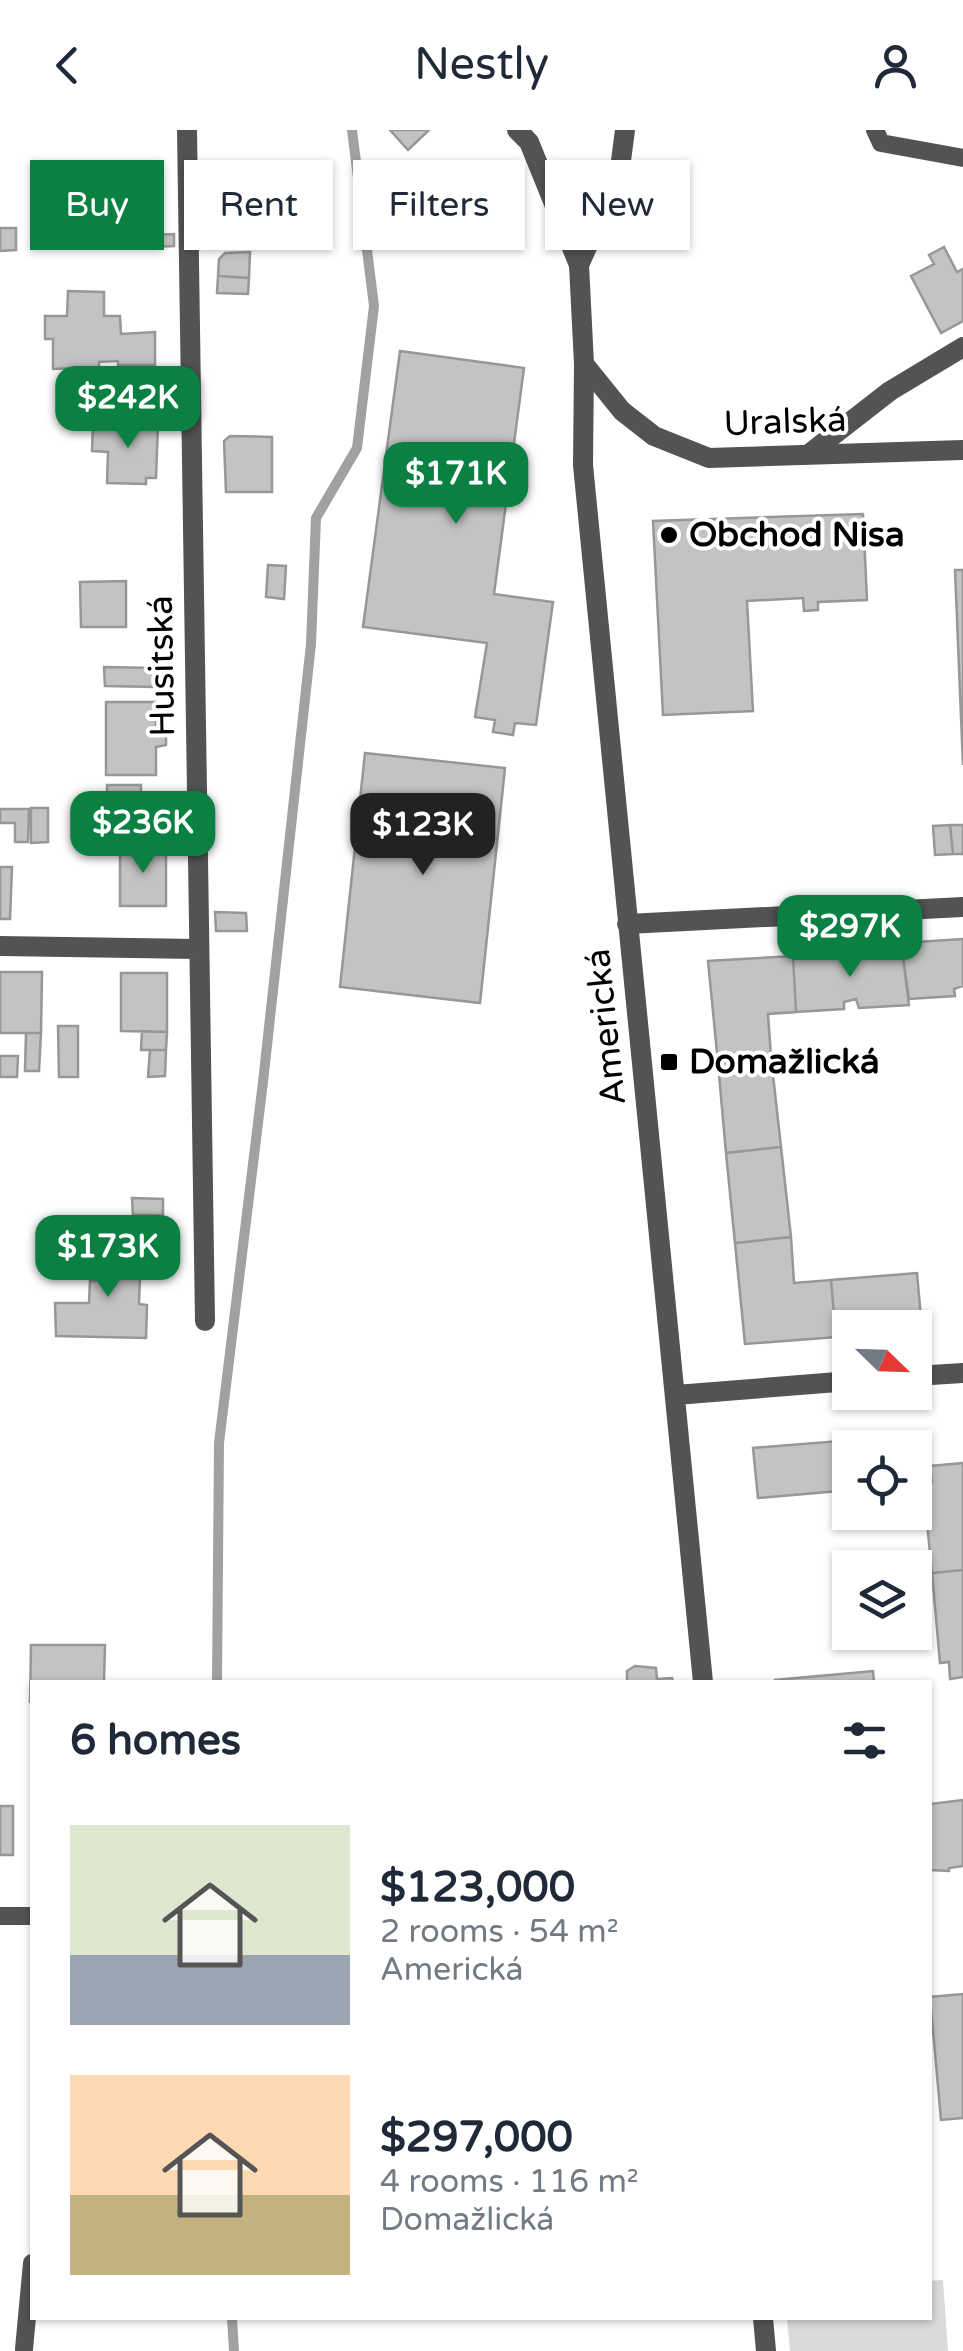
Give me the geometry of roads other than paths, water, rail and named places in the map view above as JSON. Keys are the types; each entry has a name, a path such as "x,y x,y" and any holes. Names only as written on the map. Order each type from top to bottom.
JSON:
{"street":[{"name":"Husitská","path":"188,130 205,1322"},
{"path":"517,130 529,142 579,265"},
{"path":"579,265 619,176 625,130"},
{"name":"Americká","path":"579,265 584,364 583,466 703,1680"},
{"path":"808,454 890,390 963,346"},
{"name":"Uralská","path":"584,364 622,411 654,436 709,458 963,450"},
{"path":"627,924 963,907"},
{"path":"0,946 198,949"},
{"path":"932,1375 963,1373"},
{"path":"676,1394 832,1382"},
{"path":"763,2320 766,2351"}],"lane":[{"path":"874,130 881,143 963,158"},
{"path":"0,1916 30,1916"},
{"path":"24,2349 30,2284"}],"waterway":[{"path":"217,1680 219,1443 311,644 316,518 357,448 374,306 352,130"},
{"path":"232,2320 234,2351"}],"place":[{"name":"Obchod Nisa","path":"669,535"},
{"name":"Domažlická","path":"669,1062"}]}
